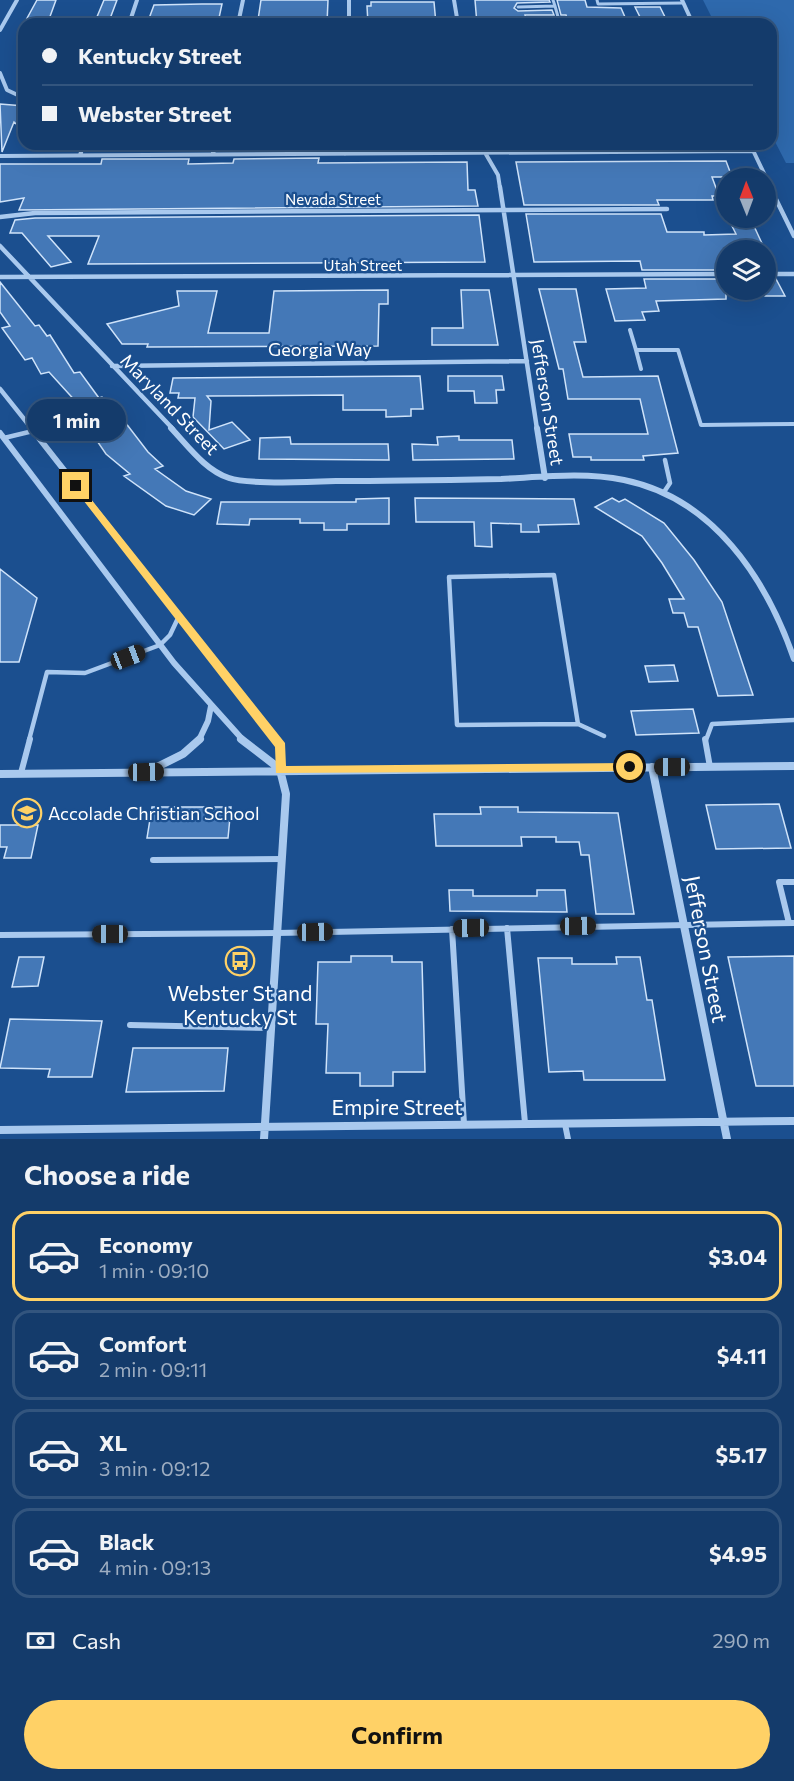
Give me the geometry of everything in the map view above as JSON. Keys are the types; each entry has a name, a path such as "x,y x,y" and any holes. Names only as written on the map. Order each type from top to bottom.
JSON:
{"street":[{"path":"0,30 17,0"},
{"path":"131,18 137,0"},
{"path":"239,18 243,0"},
{"path":"349,0 349,18"},
{"path":"454,0 457,18"},
{"path":"682,1 690,18"},
{"path":"0,73 7,90 18,95"},
{"path":"80,155 82,150"},
{"path":"213,154 214,150"},
{"name":"Jefferson Street","path":"483,150 498,175 545,478 603,478 640,483 663,492 703,517 751,570 773,607 794,658"},
{"path":"0,156 753,151 794,236"},
{"name":"Nevada Street","path":"0,217 34,213 667,209"},
{"name":"Maryland Street","path":"0,246 209,468 230,479 390,481 545,478"},
{"name":"Utah Street","path":"0,277 32,279 716,274"},
{"path":"776,274 794,274"},
{"name":"Georgia Way","path":"112,366 527,361"},
{"path":"0,389 281,746 280,770 286,794 264,1139"},
{"path":"2,435 160,645 249,747 280,770"},
{"path":"146,772 196,747 203,737 211,706"},
{"path":"0,774 794,766"},
{"name":"Jefferson Street","path":"652,767 727,1139"},
{"name":"Empire Street","path":"0,1130 264,1125 794,1121"}],"lane":[{"path":"553,0 558,18"},
{"path":"597,0 598,4 682,1"},
{"path":"518,7 555,6"},
{"path":"630,330 641,369"},
{"path":"636,350 678,350 701,425 794,424"},
{"path":"2,435 33,431"},
{"path":"663,492 670,483 665,460"},
{"path":"578,724 554,575 449,577 457,725 578,724 603,736"},
{"path":"21,773 47,672 85,673 160,645 170,635 179,616"},
{"path":"710,767 705,736 712,724 794,720"},
{"path":"153,860 282,859"},
{"path":"0,935 277,933 684,923 791,923 779,882 794,882"},
{"path":"507,927 525,1123"},
{"path":"452,929 464,1124"},
{"path":"130,1025 271,1028"},
{"path":"565,1123 568,1139"}],"shaded area":[{"path":"703,0 794,0 794,163 786,163 777,146 777,18 712,18"}],"building":[{"path":"37,0 56,0 49,18 27,18"},
{"path":"104,0 117,0 110,18 96,18"},
{"path":"261,0 328,0 327,18 258,18"},
{"path":"475,0 549,0 550,2 517,3 514,8 518,11 552,10 554,15 525,15 526,18 476,18"},
{"path":"557,0 585,0 587,7 621,8 625,18 567,18 566,15 561,15"},
{"path":"371,2 434,2 435,18 368,18 367,6 371,6"},
{"path":"222,4 219,18 149,18 154,5"},
{"path":"635,7 660,7 665,17 640,17"},
{"path":"0,104 18,106 18,126 14,122 2,152"},
{"path":"105,150 190,150 190,151"},
{"path":"319,158 318,163 467,162 468,190 475,190 478,206 19,210 24,198 0,202 0,164 101,164 102,159 189,159 188,164 233,163 234,159"},
{"path":"726,161 729,168 716,168 716,177 712,177 716,188 716,196 712,196 713,200 657,200 659,205 524,205 516,162"},
{"path":"526,214 661,214 667,232 704,232 704,235 736,234 733,228 755,228 760,240 716,240 716,270 642,270 640,261 534,262"},
{"path":"479,215 485,262 88,264 99,236 48,236 71,262 51,267 22,233 10,233 15,220 35,218"},
{"path":"644,279 716,279 716,299 656,301 659,311 642,312 645,320 615,321 606,289 646,288"},
{"path":"776,279 785,296 776,296"},
{"path":"0,282 35,326 39,325 47,336 50,335 74,373 80,372 99,398 102,397 115,409 148,452 163,466 155,469 186,491 211,499 194,515 166,506 124,476 130,474 106,454 91,432 86,433 75,419 88,415 49,372 41,374 32,358 25,360 2,328 10,326 0,312"},
{"path":"539,289 576,289 586,342 574,342 583,377 658,376 678,453 643,456 644,460 591,460 591,457 573,457 569,434 648,434 640,399 568,399 563,369 559,369"},
{"path":"388,290 388,304 379,304 378,346 147,347 148,344 122,344 107,324 179,306 177,291 217,291 208,333 269,333 274,291"},
{"path":"461,290 489,290 498,345 432,345 432,328 463,328"},
{"path":"420,376 423,409 411,409 411,416 386,417 386,410 343,410 343,395 207,396 211,401 209,430 232,422 250,440 224,449 193,417 195,398 178,398 179,393 170,393 173,378"},
{"path":"448,376 502,376 504,390 496,390 497,403 475,403 474,391 448,391"},
{"path":"459,436 459,440 512,440 514,459 413,460 412,444 438,445 437,437"},
{"path":"290,437 291,444 388,444 389,460 259,459 260,438"},
{"path":"389,498 389,524 347,524 347,530 324,530 324,523 300,523 300,519 250,519 249,525 217,524 221,502 356,502 356,499"},
{"path":"415,498 574,499 579,524 538,525 539,532 521,532 521,524 491,523 492,547 475,546 474,522 416,522"},
{"path":"612,498 619,502 625,499 664,523 694,560 722,602 753,695 718,696 698,627 688,627 684,613 673,613 669,599 684,599 662,563 642,536 595,507"},
{"path":"0,569 37,598 19,662 0,662"},
{"path":"674,665 678,681 649,682 645,666"},
{"path":"693,709 699,733 636,735 631,711"},
{"path":"779,804 791,848 716,849 706,805"},
{"path":"152,807 231,807 228,838 147,838"},
{"path":"480,807 518,807 518,812 618,813 634,914 596,914 589,855 581,855 579,842 556,842 556,837 521,837 522,846 436,846 434,814 481,814"},
{"path":"0,825 38,825 31,858 4,858 7,847 0,847"},
{"path":"449,890 473,890 473,896 537,896 537,890 565,890 567,912 450,911"},
{"path":"351,956 392,956 392,962 422,962 425,1072 393,1072 393,1086 360,1086 360,1073 326,1073 328,1024 316,1024 318,962 351,962"},
{"path":"794,956 794,1086 756,1086 728,957"},
{"path":"19,957 44,957 38,986 12,987"},
{"path":"616,957 640,957 647,1000 652,1000 665,1080 584,1080 583,1071 549,1072 538,958 572,958 572,964 617,964"},
{"path":"10,1019 102,1021 92,1077 48,1077 50,1069 0,1068"},
{"path":"133,1048 228,1048 224,1091 126,1092"}],"place":[{"name":"Accolade Christian School","path":"27,813"},
{"name":"Webster St and Kentucky St","path":"240,961"}],"route":[{"path":"76,486 281,746 280,770 630,767"}]}
